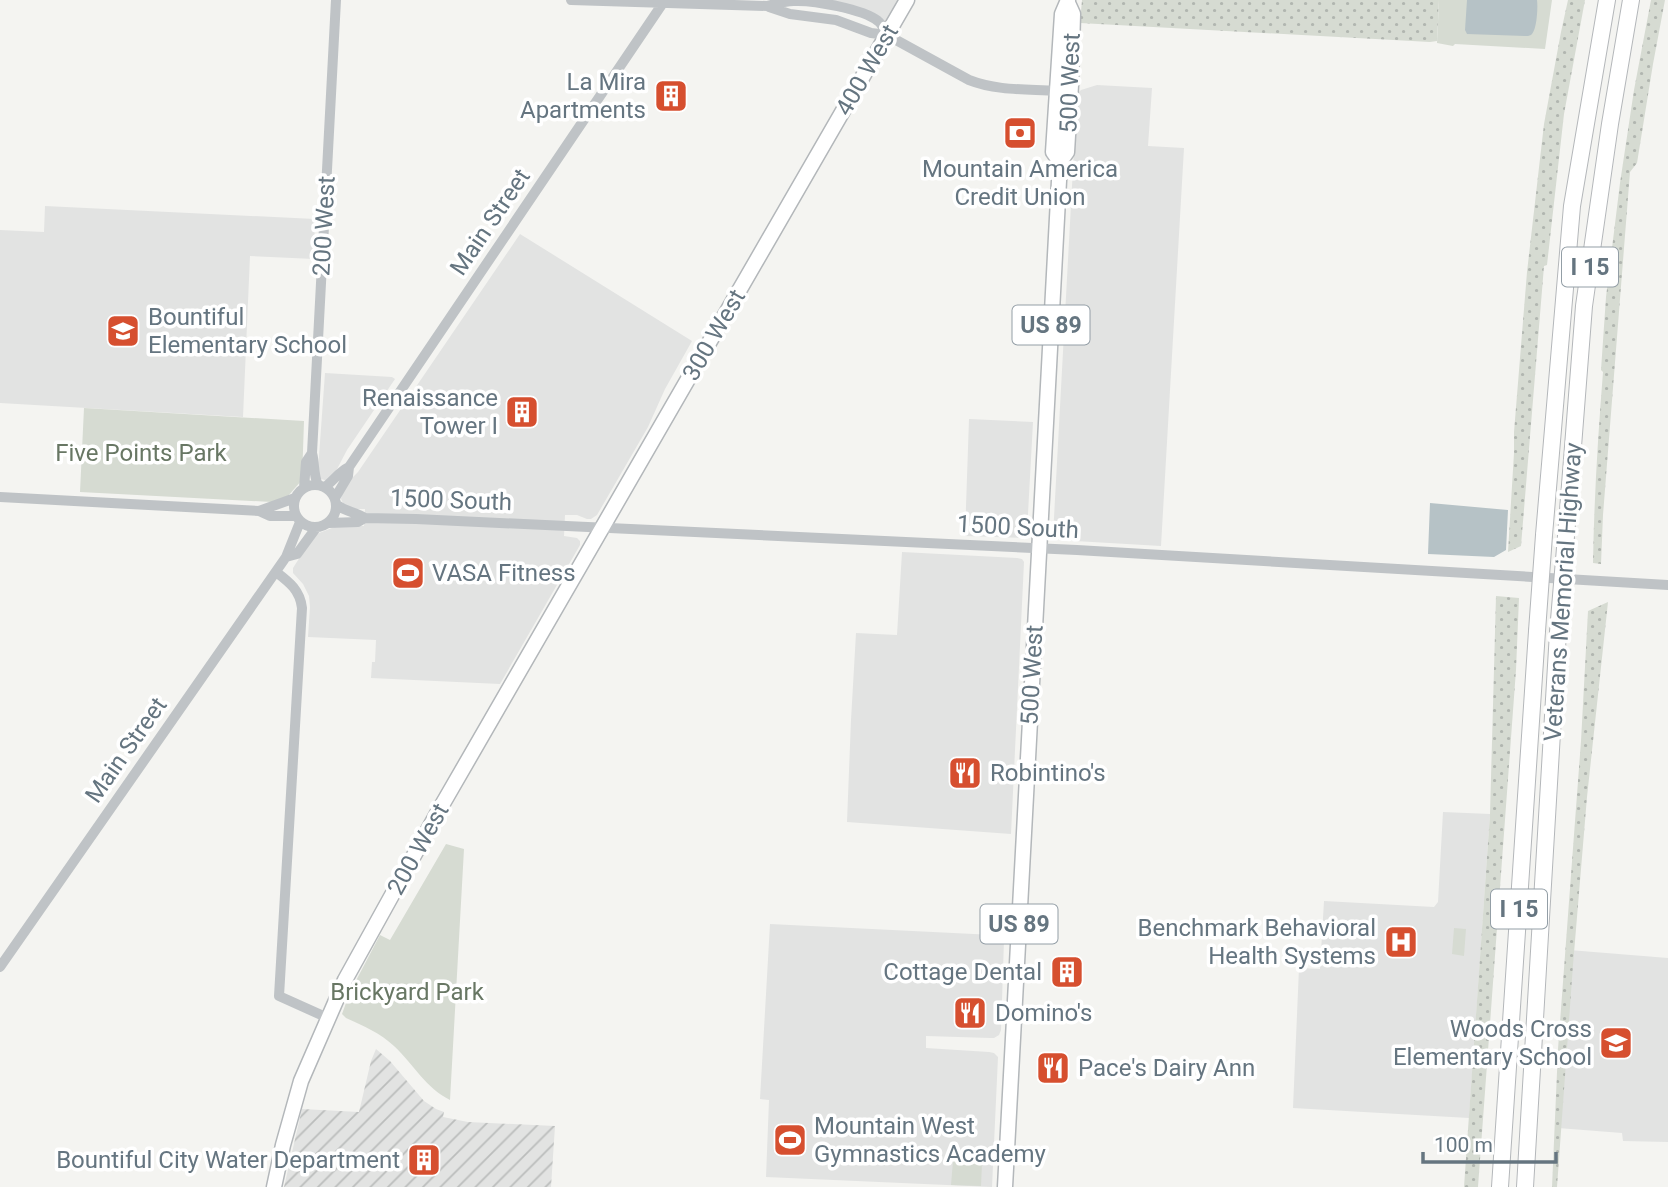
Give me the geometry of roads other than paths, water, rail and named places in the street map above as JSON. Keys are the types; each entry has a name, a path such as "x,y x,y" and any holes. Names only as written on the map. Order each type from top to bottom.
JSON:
{"highway":[{"name":"Veterans Memorial Highway","path":"1500,1187 1544,535 1572,206 1606,0"},
{"name":"Veterans Memorial Highway","path":"1525,1187 1558,632 1584,306 1631,0"}],"main road":[{"name":"400 West","path":"826,141 907,0"},
{"name":"500 West","path":"1005,1187 1059,162 1053,152 1062,14 1068,1"},
{"name":"500 West","path":"1059,162 1068,152 1073,14 1068,1"},
{"name":"300 West","path":"601,528 826,141"},
{"name":"200 West","path":"274,1187 282,1145 302,1081 350,971 601,528"}],"street":[{"name":"200 West","path":"321,486 314,474 312,453 336,0"},
{"path":"571,0 767,6 791,1 816,3 843,8 879,22 887,35 979,84 1003,88 1057,90"},
{"name":"Main Street","path":"336,502 348,476 349,467 664,1"},
{"name":"200 West","path":"304,488 306,462 312,453"},
{"name":"Main Street","path":"321,486 334,480 340,471 349,467"},
{"path":"0,497 259,511 271,516 298,519 316,528 334,518 336,502 329,490 321,486 304,488 295,498 259,511"},
{"path":"295,498 294,510 298,519"},
{"name":"1500 South","path":"336,502 348,512 358,513 365,518"},
{"name":"1500 South","path":"329,523 358,522 365,518 416,519 1039,549 1668,584"},
{"name":"Main Street","path":"0,967 286,557 298,519"},
{"name":"Main Street","path":"286,557 297,554 316,528"},
{"path":"276,572 298,591 302,608 279,996 328,1018"}],"place":[{"name":"La Mira Apartments","path":"671,96"},
{"name":"Mountain America Credit Union","path":"1020,133"},
{"name":"Bountiful Elementary School","path":"123,331"},
{"name":"Renaissance Tower I","path":"522,412"},
{"name":"VASA Fitness","path":"408,573"},
{"name":"Robintino's","path":"965,773"},
{"name":"Benchmark Behavioral Health Systems","path":"1401,942"},
{"name":"Cottage Dental","path":"1067,972"},
{"name":"Domino's","path":"970,1013"},
{"name":"Woods Cross Elementary School","path":"1616,1043"},
{"name":"Pace's Dairy Ann","path":"1053,1068"},
{"name":"Mountain West Gymnastics Academy","path":"790,1140"},
{"name":"Bountiful City Water Department","path":"424,1160"}],"park label":[{"name":"Five Points Park","path":"141,453"},
{"name":"Brickyard Park","path":"407,992"}]}
